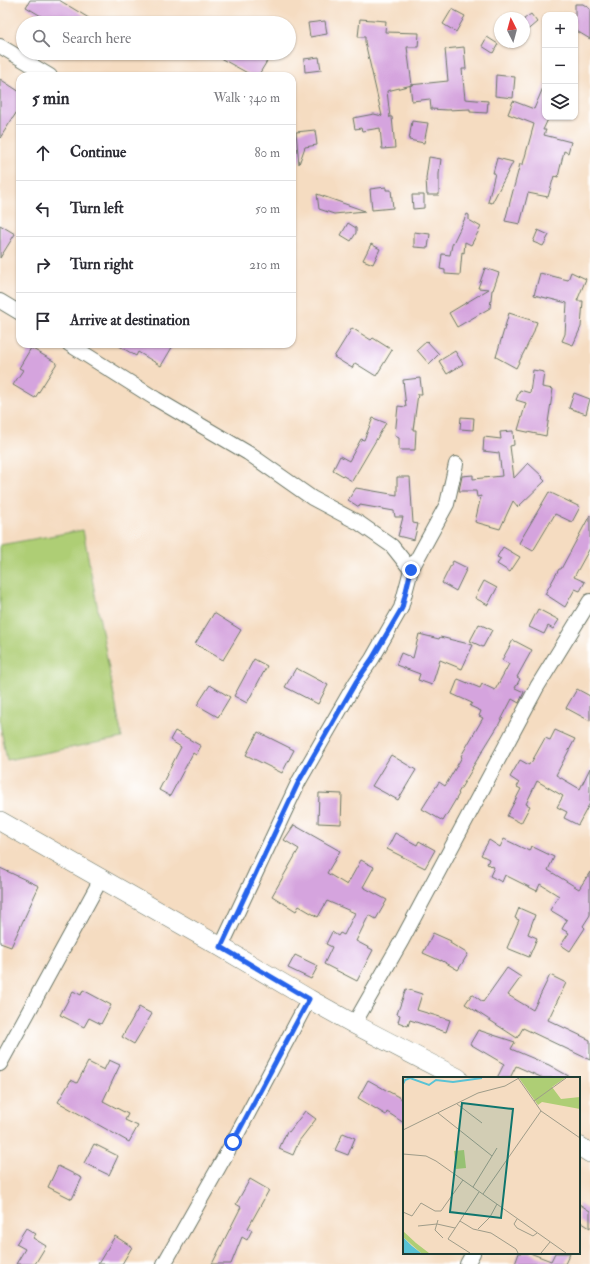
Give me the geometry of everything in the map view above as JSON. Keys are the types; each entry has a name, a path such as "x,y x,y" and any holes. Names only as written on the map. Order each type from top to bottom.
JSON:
{"main road":[{"path":"0,821 309,999 456,1077"},
{"path":"580,1147 590,1153"}],"street":[{"path":"0,46 16,56"},
{"path":"23,60 43,72"},
{"path":"0,301 16,311"},
{"path":"75,348 156,399 248,453 312,498 359,523 392,546 411,570"},
{"path":"221,947 299,781 356,682 372,659 402,608 411,570 447,504 456,464"},
{"path":"354,1024 402,940 537,687 590,600"},
{"path":"0,1064 101,879"},
{"path":"164,1264 233,1142 309,999"},
{"path":"467,1264 473,1254"}],"green space":[{"path":"83,530 122,738 7,760 0,724 0,545"}],"building":[{"path":"30,0 59,0 85,16 41,16 26,7"},
{"path":"575,4 583,4 590,9 590,39 578,32 578,12 575,12"},
{"path":"452,9 465,16 456,32 443,24"},
{"path":"531,14 537,22 530,28"},
{"path":"360,19 386,21 385,32 419,33 418,47 407,47 412,85 387,91 390,117 392,117 395,148 382,149 380,128 362,131 361,128 355,129 353,118 374,114 382,116 365,37 358,37"},
{"path":"325,21 327,34 310,37 308,23"},
{"path":"487,37 494,41 494,48 496,48 493,53 482,46"},
{"path":"464,47 466,69 462,69 465,99 488,101 487,113 470,112 470,109 431,109 430,99 412,101 410,85 448,81 445,49"},
{"path":"319,57 321,70 305,72 304,59"},
{"path":"224,60 268,60 260,72 246,72"},
{"path":"496,75 515,77 513,98 495,96"},
{"path":"0,79 16,89 16,113 0,138"},
{"path":"542,90 542,120 548,120 543,130 546,130 544,135 571,142 568,153 564,151 558,177 554,176 548,197 528,193 520,224 505,221 520,164 523,164 534,124 508,114 513,101 534,109"},
{"path":"412,121 428,123 424,143 409,140"},
{"path":"315,130 317,145 305,147 299,164 296,132"},
{"path":"429,157 441,159 439,195 427,195 426,178"},
{"path":"497,158 513,162 492,203 488,202"},
{"path":"386,187 386,190 391,190 393,208 372,210 370,189"},
{"path":"317,194 365,211 334,214 319,209"},
{"path":"412,195 424,195 424,208 413,209"},
{"path":"467,214 469,215 469,220 481,227 471,245 465,242 464,253 462,252 460,275 445,274 445,270 440,269 442,254 450,255 452,245"},
{"path":"348,223 356,228 356,233 351,241 341,235"},
{"path":"0,225 15,234 0,258"},
{"path":"538,230 549,235 543,246 533,242"},
{"path":"414,232 430,234 428,248 414,247"},
{"path":"371,244 380,249 373,264 363,260"},
{"path":"485,268 499,273 492,290 490,308 457,327 449,313 489,289 478,288"},
{"path":"571,272 586,279 577,301 583,301 581,327 573,345 562,341 565,334 567,303 534,295 540,273 568,280"},
{"path":"509,313 537,322 533,334 516,368 496,357"},
{"path":"352,328 371,340 373,338 392,350 376,376 355,363 352,368 334,357"},
{"path":"427,341 439,354 429,364 417,350"},
{"path":"31,348 57,363 35,398 13,385 23,370 19,368"},
{"path":"123,348 172,348 161,366 138,352 136,356"},
{"path":"455,351 463,364 447,374 439,361"},
{"path":"533,370 544,372 542,387 553,389 546,436 518,430 526,403 516,400 520,390 530,393"},
{"path":"420,378 422,394 418,394 413,430 416,430 415,450 399,450 399,438 395,436 398,406 406,407 403,380"},
{"path":"574,393 590,399 586,414 569,408"},
{"path":"461,417 474,418 473,430 460,429"},
{"path":"373,418 386,423 352,481 333,470 340,456 349,461 361,439 364,440"},
{"path":"513,431 514,445 510,446 514,478 528,463 543,477 542,478 545,481 518,507 513,501 500,529 475,522 481,496 477,497 476,491 459,491 462,476 473,475 473,479 502,476 499,453 483,451 484,437 501,439 500,432"},
{"path":"397,477 410,477 413,523 418,524 414,540 398,536 403,517 395,517 394,511 360,505 359,507 348,500 356,488 397,495"},
{"path":"549,492 580,507 572,522 555,514 533,551 519,543"},
{"path":"590,515 590,548 574,577 585,582 580,591 575,589 565,607 545,594 559,569 561,569"},
{"path":"503,547 520,557 510,572 497,564 501,559 497,557"},
{"path":"453,561 467,568 456,591 442,583"},
{"path":"484,581 497,588 488,605 475,598"},
{"path":"538,609 559,620 553,629 548,626 544,634 529,627"},
{"path":"214,613 241,630 223,660 195,644"},
{"path":"479,624 492,630 483,647 470,641"},
{"path":"419,634 439,639 440,637 473,645 462,669 440,660 432,685 418,680 420,674 396,665 401,653 413,658"},
{"path":"513,640 532,650 517,677 520,679 515,688 524,692 519,703 512,699 443,821 422,809 439,782 445,786 483,718 479,716 481,711 470,706 472,703 452,694 458,679 480,688 482,684 495,690 509,664 502,660"},
{"path":"254,659 267,666 247,703 234,696"},
{"path":"296,668 328,685 318,704 285,687"},
{"path":"210,685 230,697 218,717 197,705"},
{"path":"577,689 590,696 590,721 566,708"},
{"path":"555,730 575,739 556,775 580,789 590,768 590,803 578,825 564,818 567,812 557,807 563,796 537,781 526,804 530,806 521,823 507,816 521,789 517,787 519,783 510,777 520,760 529,765 530,762 531,763 545,738 550,740"},
{"path":"175,731 201,746 196,755 193,753 170,796 159,790 181,747 170,740"},
{"path":"258,732 294,750 282,773 246,755"},
{"path":"391,755 416,770 398,800 372,786"},
{"path":"319,793 342,794 341,824 318,823"},
{"path":"294,825 340,851 327,873 347,885 361,860 374,867 363,887 387,900 376,919 369,915 356,941 373,950 357,981 324,964 332,947 326,944 332,932 338,936 340,933 344,935 355,913 327,901 318,917 299,906 296,911 272,896 299,849 284,840"},
{"path":"395,833 417,845 419,841 435,850 425,868 387,849"},
{"path":"504,839 529,851 531,846 554,857 548,870 579,889 590,872 590,915 583,926 585,928 570,951 561,945 569,933 562,929 567,920 550,910 559,896 540,884 537,891 505,875 502,882 490,876 494,867 487,864 489,859 481,855 489,840 500,847"},
{"path":"0,868 39,886 11,947 0,943"},
{"path":"519,908 535,915 528,934 537,938 529,957 507,948 519,920 515,918"},
{"path":"433,933 451,941 450,943 468,954 458,970 441,960 423,953"},
{"path":"295,955 318,966 311,979 288,968"},
{"path":"507,968 521,977 508,995 533,1010 550,975 566,983 548,1020 590,1040 590,1060 523,1028 517,1038 465,1004 472,994 483,1002"},
{"path":"406,989 422,994 417,1010 450,1020 446,1032 410,1020 408,1026 398,1022 400,1015 397,1014"},
{"path":"83,990 111,1005 101,1024 89,1018 84,1027 60,1015 73,991 81,995"},
{"path":"139,1007 152,1014 134,1044 122,1037"},
{"path":"478,1030 515,1042 511,1049 549,1065 570,1077 541,1077 516,1066 510,1077 498,1077 504,1064 470,1044"},
{"path":"109,1060 120,1065 103,1101 128,1114 125,1120 138,1126 129,1142 58,1102 71,1080 77,1083 88,1062 104,1070"},
{"path":"368,1080 403,1099 403,1122 387,1112 386,1115 358,1098"},
{"path":"305,1111 316,1119 299,1141 293,1155 279,1149 287,1131 289,1132"},
{"path":"343,1133 355,1138 348,1155 335,1150"},
{"path":"94,1144 118,1156 109,1175 84,1163"},
{"path":"58,1166 82,1178 72,1199 48,1187"},
{"path":"250,1179 269,1190 248,1228 252,1230 247,1240 242,1237 231,1264 212,1264 241,1207 236,1204"},
{"path":"580,1205 590,1211 590,1228 580,1222"},
{"path":"26,1228 36,1234 33,1238 46,1246 35,1264 16,1264 25,1249 16,1244"},
{"path":"115,1236 132,1247 122,1264 98,1264"},
{"path":"519,1254 533,1254 551,1261 554,1254 570,1254 565,1264 515,1264"}],"route":[{"path":"233,1142 309,999 221,947 299,781 356,682 372,659 402,608 411,570"}]}
